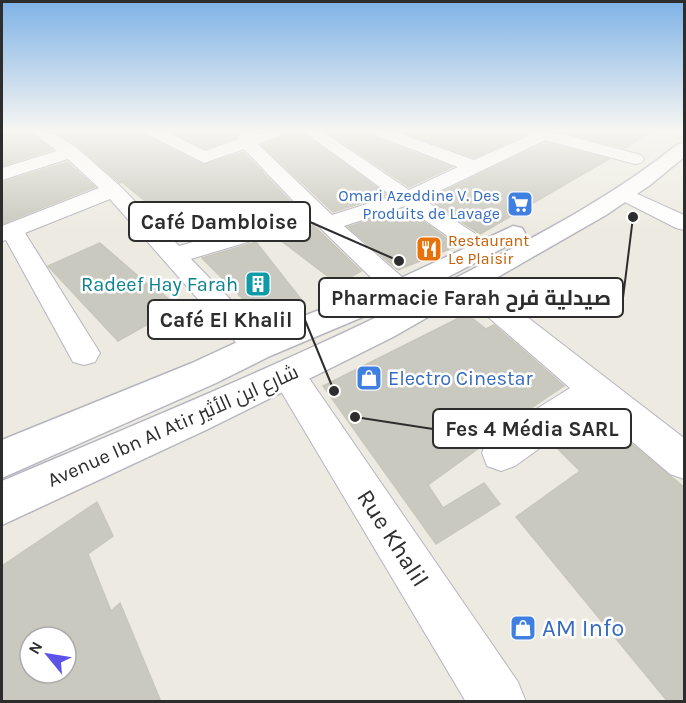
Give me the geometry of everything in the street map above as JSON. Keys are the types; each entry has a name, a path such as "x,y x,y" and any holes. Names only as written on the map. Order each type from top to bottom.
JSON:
{"street":[{"path":"2,174 34,164"},
{"name":"Rue Khalil","path":"84,164 113,190 273,361 498,702"},
{"path":"273,164 323,219 400,290"},
{"path":"358,164 483,250"},
{"path":"467,164 474,167"},
{"path":"173,256 408,198 480,164"},
{"name":"Avenue Ibn Al Atir شارع ابن الأثير","path":"2,503 273,361 400,290 483,250 599,184 628,164"},
{"name":"Avenue Ibn Al Atir شارع ابن الأثير","path":"2,459 204,373 273,361 468,285 624,194 661,164"},
{"path":"84,353 7,232 113,190"},
{"path":"624,194 684,223"},
{"path":"468,285 681,452"},
{"path":"501,453 597,388"}],"building":[{"path":"61,164 69,164 95,187 2,224 2,182"},
{"path":"98,164 254,164 299,210 257,222 229,201 226,203 243,226 192,240 171,201 150,205 122,182 120,183"},
{"path":"282,164 345,164 387,195 333,212"},
{"path":"375,164 444,164 452,167 409,187"},
{"path":"500,164 601,164 480,234 428,199"},
{"path":"405,208 457,246 398,270 348,227"},
{"path":"313,225 361,271 338,284 275,236"},
{"name":"Radeef Hay Farah","path":"256,242 304,303 264,320 202,258"},
{"path":"100,243 153,289 156,288 178,307 118,341 48,266"},
{"path":"467,314 486,329 494,325 564,386 486,438 483,445 428,485 443,508 484,483 500,504 436,544 323,386"},
{"path":"598,416 684,487 684,702 668,702 516,517 580,471 552,443"},
{"path":"97,502 113,536 88,554 111,611 120,603 161,702 2,702 2,566"}],"place":[{"name":"Omari Azeddine V. Des Produits de Lavage","path":"520,204"},
{"name":"Pharmacie Farah صيدلية فرح","path":"633,217"},
{"name":"Restaurant Le Plaisir","path":"429,249"},
{"name":"Café Dambloise","path":"399,261"},
{"name":"Radeef Hay Farah","path":"258,284"},
{"name":"Electro Cinestar","path":"369,378"},
{"name":"Café El Khalil","path":"334,391"},
{"name":"Fes 4 Média SARL","path":"355,417"},
{"name":"AM Info","path":"523,628"}]}
